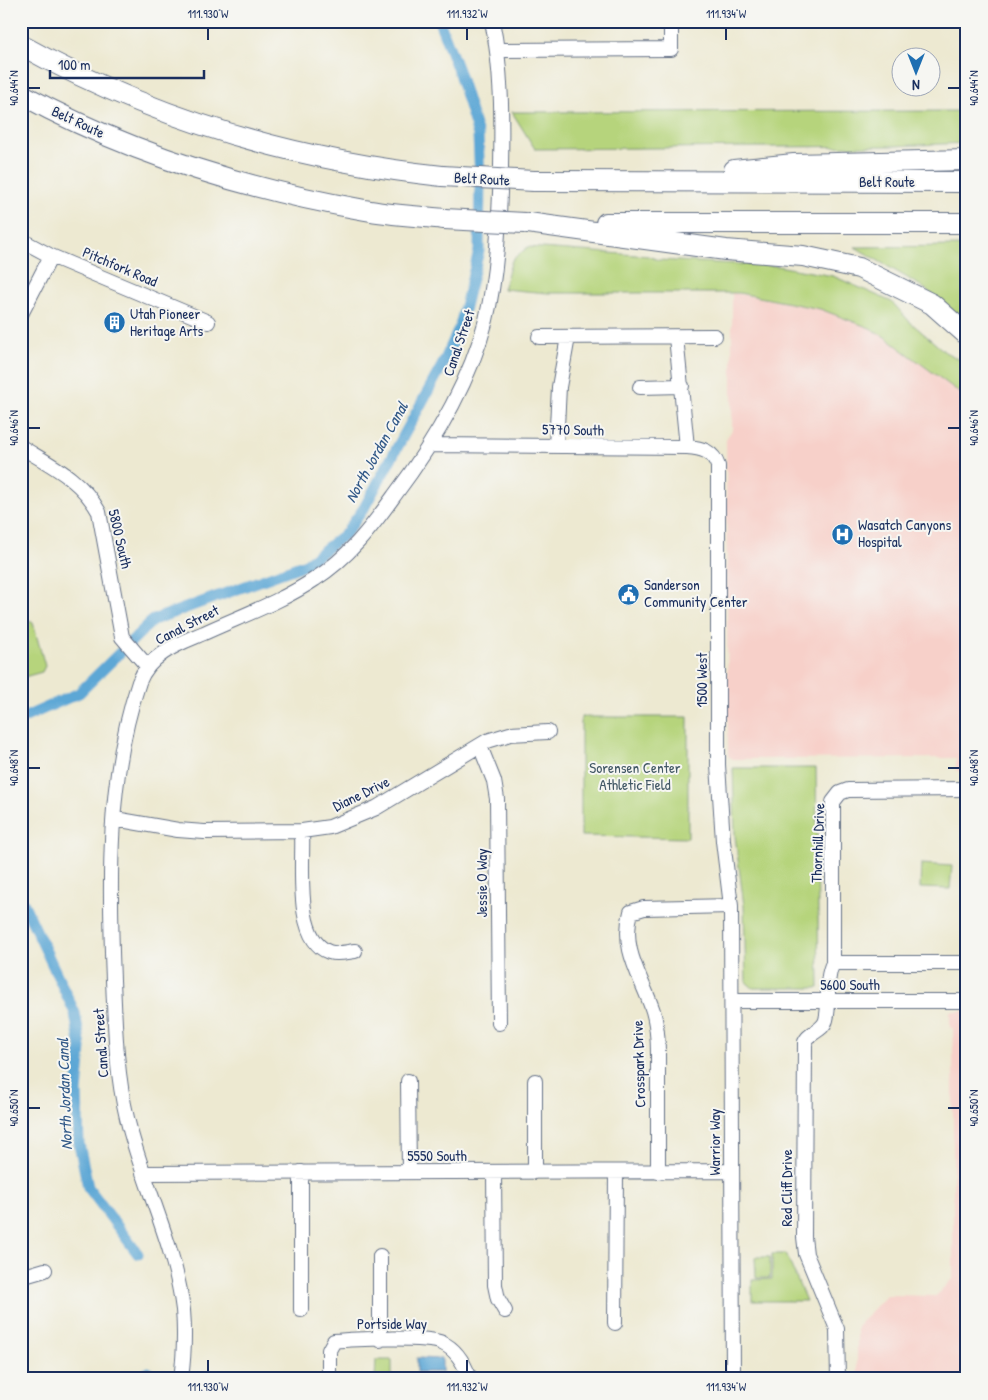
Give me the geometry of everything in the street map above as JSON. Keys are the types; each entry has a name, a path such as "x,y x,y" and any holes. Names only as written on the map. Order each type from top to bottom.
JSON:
{"highway":[{"name":"Belt Route","path":"21,45 119,94 229,134 281,149 338,162 442,176 534,181 967,182"},
{"name":"Belt Route","path":"21,94 89,128 149,153 224,179 292,196 367,211 444,219 527,223 967,223"},
{"path":"607,181 794,164 967,160"},
{"path":"527,223 726,250 803,256 859,268 932,304 967,335"}],"street":[{"name":"Canal Street","path":"181,1379 185,1336 182,1307 166,1243 143,1173 122,1097 115,1027 111,912 114,819 122,749 132,705 147,666 165,651 300,589 339,562 362,538 432,444 454,401 478,345 491,295 497,245 501,112 498,50 492,21"},
{"path":"498,50 671,49 671,21"},
{"name":"Pitchfork Road","path":"21,240 51,256 208,322"},
{"path":"21,314 51,256"},
{"path":"539,337 715,336"},
{"path":"556,446 559,387 568,337"},
{"path":"676,337 687,447"},
{"path":"640,387 682,386"},
{"name":"5770 South","path":"432,444 687,447 704,450 712,454"},
{"name":"5800 South","path":"21,447 82,486 99,512 122,637 147,666"},
{"name":"1500 West","path":"712,454 718,466 719,476 720,799 732,906"},
{"name":"Diane Drive","path":"114,819 191,831 302,831 330,827 354,819 480,746 510,734 548,732"},
{"name":"Jessie O Way","path":"480,746 492,774 497,799 499,1023"},
{"name":"Thornhill Drive","path":"828,1002 828,973 833,963 832,806 835,797 848,790 967,789"},
{"path":"302,831 304,914 310,935 318,946 329,952 355,951"},
{"name":"Warrior Way","path":"732,906 731,1171 733,1379"},
{"name":"Crosspark Drive","path":"658,1172 657,1030 651,1004 631,960 628,941 629,918 631,912 644,908 732,906"},
{"path":"833,963 967,963"},
{"name":"5600 South","path":"732,1001 967,1001"},
{"name":"Red Cliff Drive","path":"828,1002 824,1024 808,1036 804,1042 804,1237 806,1254 837,1329 838,1379"},
{"path":"535,1081 535,1172"},
{"path":"408,1082 409,1172"},
{"name":"5550 South","path":"143,1173 731,1171"},
{"path":"301,1172 301,1310"},
{"path":"494,1172 495,1285 498,1299 505,1310"},
{"path":"615,1323 616,1172"},
{"path":"380,1256 380,1340"},
{"path":"21,1277 46,1270"},
{"name":"Portside Way","path":"329,1379 329,1350 332,1343 338,1341 380,1340 424,1340 444,1343 464,1364 470,1379"}],"shaded area":[{"name":"Wasatch Canyons Hospital","path":"732,293 820,309 870,328 901,348 967,398 967,771 956,771 956,758 733,759 728,756 726,439 732,430"},
{"path":"950,1011 967,1011 967,1379 857,1379 857,1326 887,1295 936,1296 953,1278 953,1028 950,1028"}],"green space":[{"path":"967,111 967,143 891,146 535,149 512,112"},
{"path":"967,246 967,321 921,286 855,247"},
{"path":"528,247 649,256 658,260 778,266 833,276 892,302 909,321 945,352 967,363 967,398 885,337 870,328 820,309 739,293 548,293 503,289 512,260"},
{"path":"28,620 33,623 45,666 42,672 24,677 21,676 21,622"},
{"name":"Sorensen Center Athletic Field","path":"581,717 688,717 688,838 581,836"},
{"path":"733,768 816,768 819,988 753,988 746,982 744,906 735,836"},
{"path":"921,864 952,866 950,889 920,888"},
{"path":"772,1254 786,1254 806,1301 752,1301 752,1280 772,1279"},
{"path":"755,1257 770,1257 770,1278 756,1278"},
{"path":"376,1360 392,1360 392,1379 375,1379"}],"water":[{"path":"417,1358 442,1359 442,1372 417,1372"}],"waterway":[{"name":"North Jordan Canal","path":"21,719 79,693 153,620 306,564 346,533 364,508 444,362 460,326 479,251 480,181 478,135 459,73 439,21"},
{"name":"North Jordan Canal","path":"21,898 75,1013 81,1048 77,1092 79,1144 88,1187 138,1254"},
{"name":"North Jordan Canal","path":"139,1379 148,1372"}],"place":[{"name":"Utah Pioneer Heritage Arts","path":"114,323"},
{"name":"Wasatch Canyons Hospital","path":"842,534"},
{"name":"Sanderson Community Center","path":"628,594"}]}
